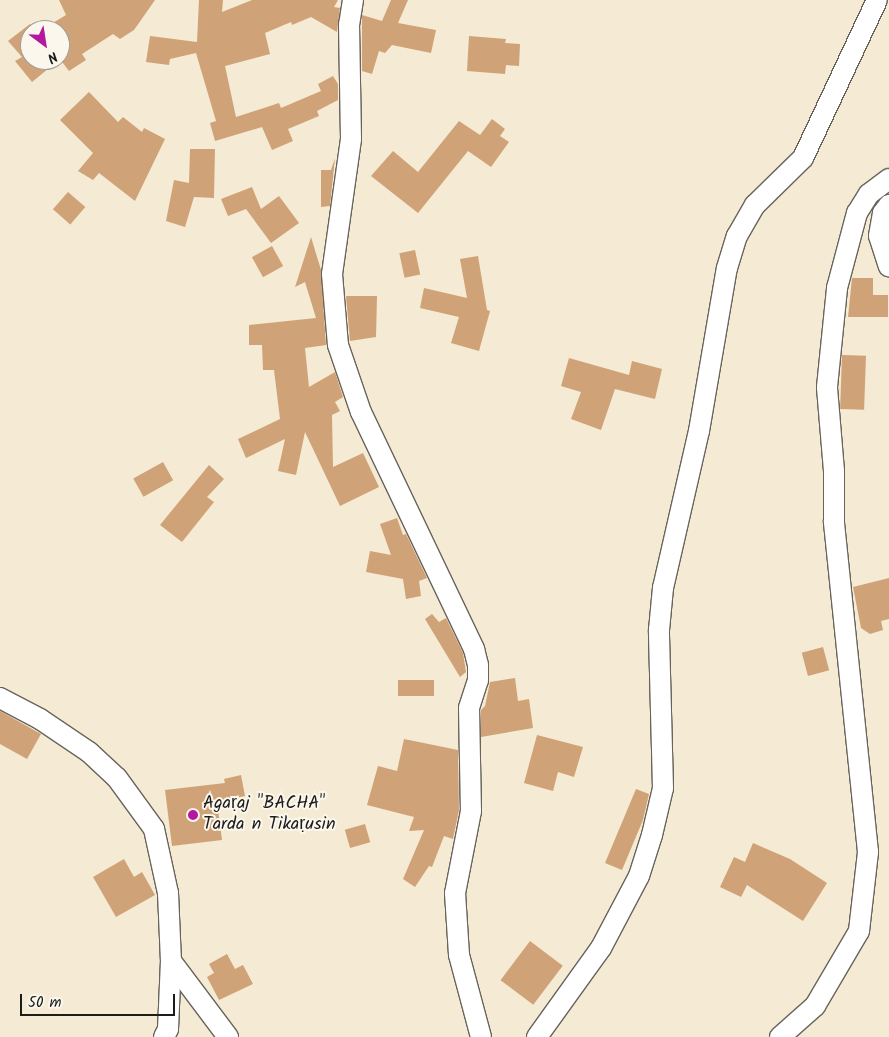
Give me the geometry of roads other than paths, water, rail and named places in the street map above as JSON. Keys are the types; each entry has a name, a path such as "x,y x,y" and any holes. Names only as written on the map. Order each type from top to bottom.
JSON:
{"street":[{"path":"353,0 349,24 351,139 332,274 338,345 361,412 474,649 478,664 478,680 470,708 472,811 456,893 459,955 481,1037"},
{"path":"537,1037 601,948 639,876 652,835 662,788 659,630 663,588 700,431 728,268 737,236 755,205 803,158 877,0"},
{"path":"780,1037 815,1006 859,931 868,852 834,521 834,471 827,387 837,288 857,213 869,194 889,179"},
{"path":"889,204 883,213 879,236 889,266"},
{"path":"0,698 40,719 89,752 117,778 154,829 168,893 170,961 168,1029 164,1037"},
{"path":"170,961 228,1037"}],"place":[{"name":"Agaṛaj \"BACHA\" Tarda n Tikaṛusin","path":"193,815"}]}
